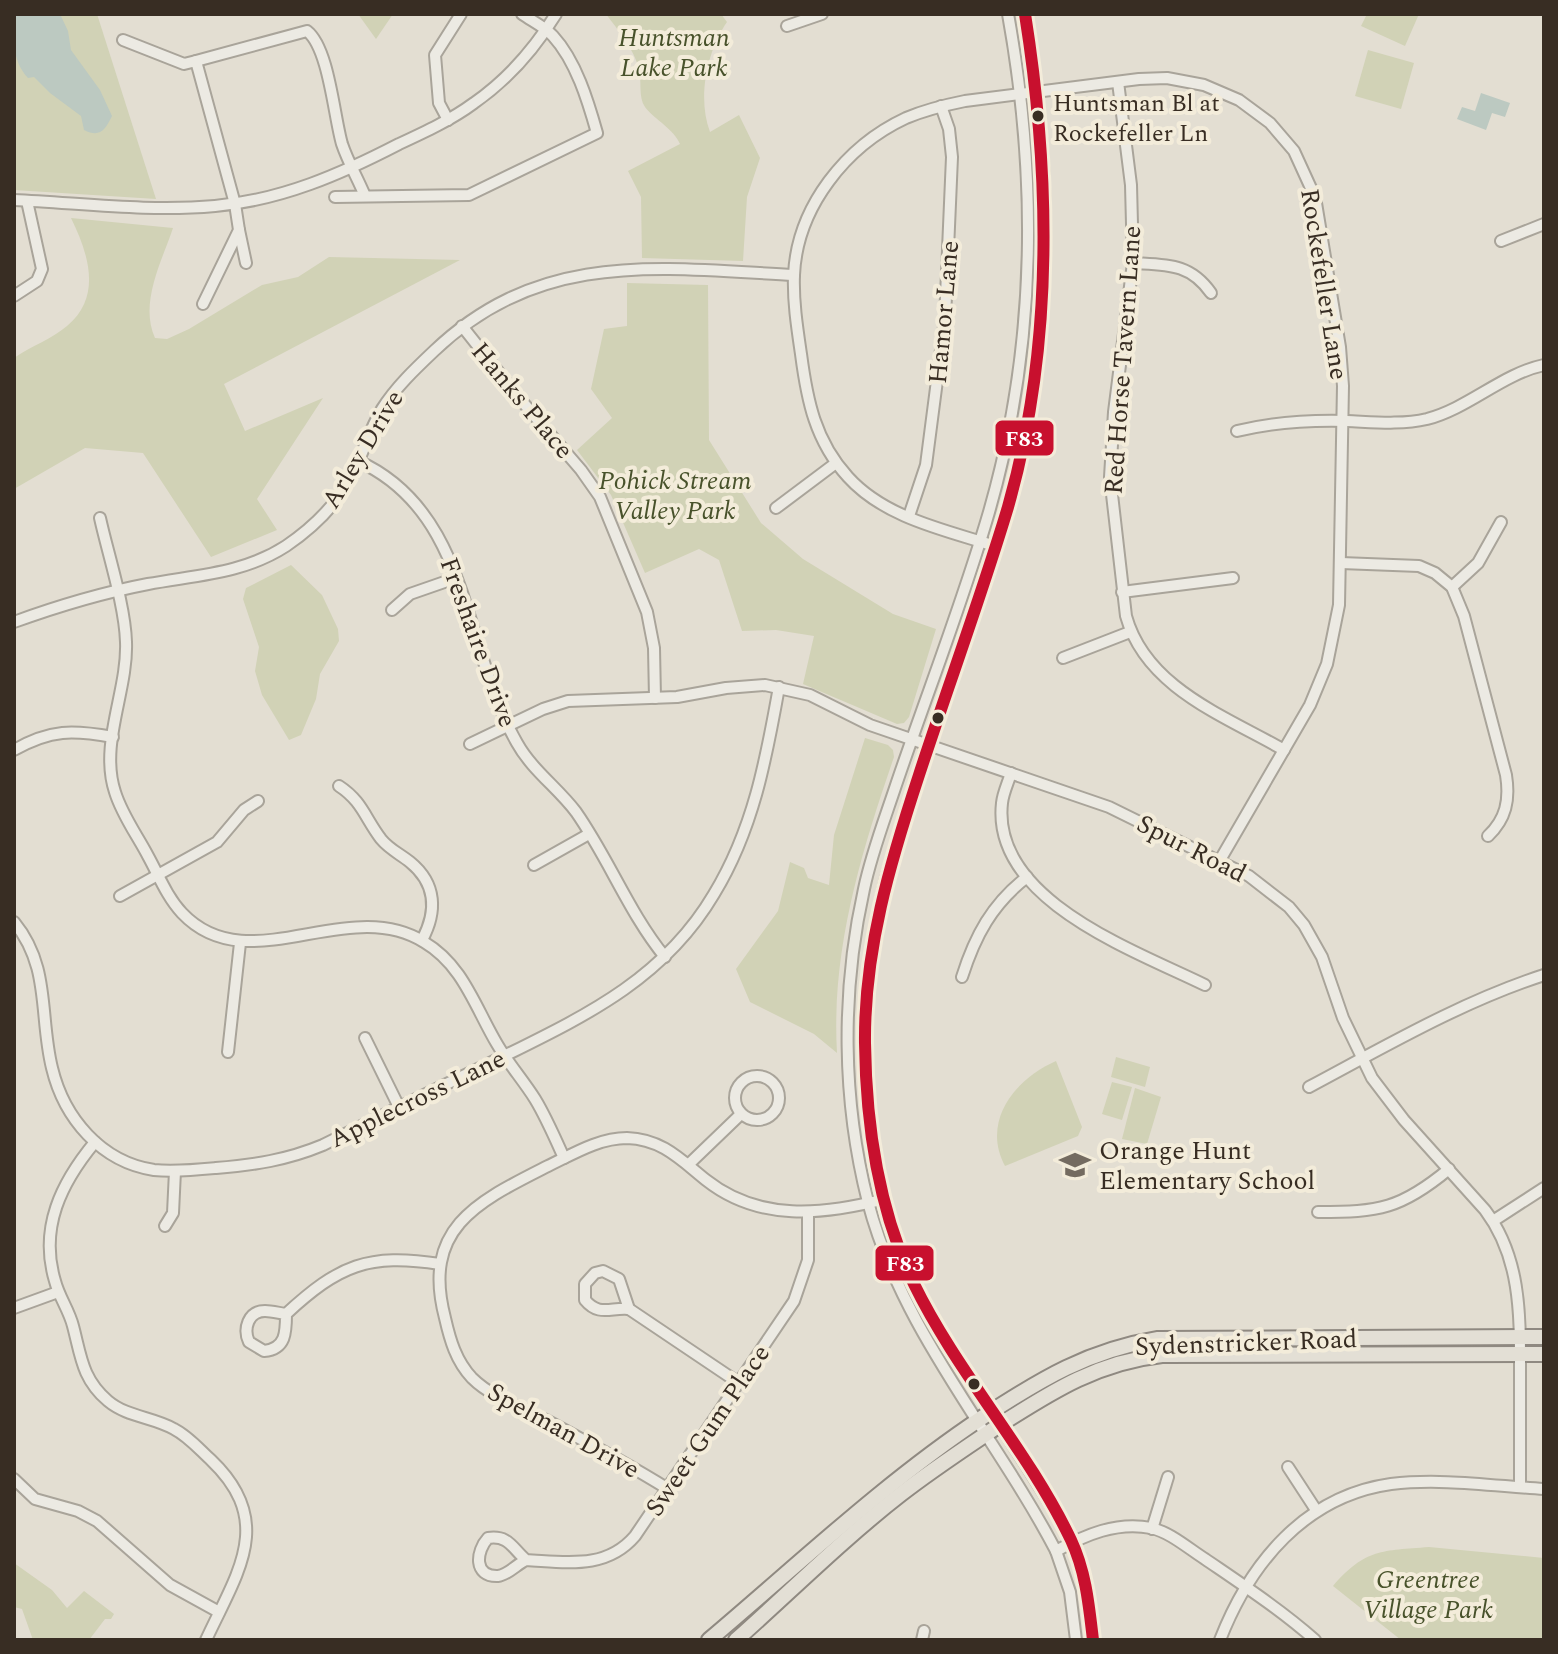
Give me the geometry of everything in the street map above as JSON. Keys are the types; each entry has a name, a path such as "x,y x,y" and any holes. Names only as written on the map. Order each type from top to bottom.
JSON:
{"main road":[{"name":"Sydenstricker Road","path":"709,1640 883,1488 978,1421 1063,1367 1126,1344 1158,1339 1544,1337"},
{"name":"Sydenstricker Road","path":"736,1640 898,1496 1000,1425 1068,1383 1099,1368 1129,1359 1162,1355 1544,1354"}],"street":[{"path":"448,120 439,103 435,55 461,14"},
{"path":"335,197 469,195 597,133 580,83 566,55 553,36 522,14"},
{"path":"14,200 154,208 235,204 302,188 353,168 448,120 501,82 546,31 556,14"},
{"path":"787,26 822,14"},
{"path":"1008,14 1021,93 1029,207 1025,325 1015,396 1002,461 980,541 865,885 852,952 848,1073 853,1127 869,1204 886,1259 902,1296 1056,1551 1070,1592 1076,1640"},
{"path":"1025,14 1037,92 1046,207 1041,327 1031,399 1018,465 995,546 886,878 875,923 867,980 864,1037 867,1100 885,1199 902,1253 916,1288 1072,1542 1086,1583 1093,1640"},
{"path":"123,40 184,64 307,31 314,36 326,71 343,145 365,196"},
{"path":"196,61 235,204 246,263"},
{"name":"Rockefeller Lane","path":"995,546 890,509 865,493 836,463 822,439 808,404 796,318 794,275 808,218 822,191 840,167 863,145 887,128 921,112 1021,93 1167,78 1216,89 1260,115 1294,151 1309,180 1319,215 1340,347 1343,421 1339,605 1327,664 1310,705 1220,860"},
{"name":"Red Horse Tavern Lane","path":"1118,82 1131,185 1133,263 1110,456 1112,510 1130,632 1147,660 1173,685 1284,750"},
{"name":"Hamor Lane","path":"909,516 926,465 945,319 951,233 952,145 941,106"},
{"path":"14,296 37,281 42,269 27,201"},
{"path":"1501,241 1544,224"},
{"path":"203,304 239,230"},
{"path":"1133,263 1186,270 1203,282 1211,293"},
{"name":"Arley Drive","path":"14,622 116,590 218,574 272,554 300,536 324,514 349,481 381,410 397,389 462,326 520,293 589,273 627,270 711,269 794,275"},
{"name":"Hanks Place","path":"462,326 600,497 647,612 654,648 655,698"},
{"path":"1237,431 1285,422 1399,422 1429,418 1522,372 1544,365"},
{"name":"Freshaire Drive","path":"358,461 386,475 419,508 446,550 508,725 527,758 571,807 649,937 665,957"},
{"path":"776,508 836,463"},
{"path":"100,518 126,644 125,672 110,762 113,787 125,817 172,901 191,922 211,934 240,943 364,926 395,930 422,940 461,976 504,1055 536,1101 564,1158"},
{"path":"1452,587 1478,563 1501,522"},
{"path":"1341,563 1419,566 1435,573 1452,587 1464,616 1508,789 1505,814 1500,825 1488,836"},
{"path":"392,610 410,594 456,578"},
{"path":"1122,592 1233,578"},
{"path":"1063,658 1130,632"},
{"name":"Spur Road","path":"470,744 543,709 568,701 687,696 748,685 779,687 810,695 870,725 1109,807 1220,860 1271,890 1304,925 1322,957 1343,1018 1362,1059 1387,1099 1493,1221 1513,1269 1519,1298 1520,1487"},
{"name":"Applecross Lane","path":"14,922 19,938 33,951 39,971 52,1070 72,1115 95,1142 111,1155 134,1165 175,1171 250,1166 284,1160 323,1145 609,1001 641,979 665,957 702,913 739,845 762,776 779,687"},
{"path":"14,750 38,738 62,732 113,737"},
{"path":"1011,773 1002,805 1003,826 1008,846 1027,877 1082,923 1205,985"},
{"path":"339,786 356,798 383,842 413,865 426,882 432,898 432,917 422,940"},
{"path":"120,896 217,842 244,810 258,801"},
{"path":"534,865 589,834"},
{"path":"962,977 975,941 989,915 1011,889 1027,877"},
{"path":"228,1052 240,943"},
{"path":"1309,1087 1480,998 1544,975"},
{"path":"365,1038 399,1107"},
{"path":"755,1077 772,1083 778,1100 770,1116 758,1120 741,1114 735,1097 744,1081 755,1077"},
{"path":"689,1164 741,1114"},
{"name":"Spelman Drive","path":"668,1489 615,1457 498,1396 474,1379 457,1356 439,1294 440,1264 451,1235 474,1207 495,1193 601,1142 626,1138 655,1143 689,1164 714,1186 746,1202 785,1212 808,1214 885,1199"},
{"path":"95,1142 68,1178 54,1211 50,1250 58,1292 72,1323 81,1365 98,1392 124,1411 164,1424 182,1434 221,1470 238,1493 246,1518 247,1544 242,1564 206,1640"},
{"path":"1318,1212 1364,1212 1394,1205 1413,1197 1449,1169"},
{"path":"165,1226 173,1213 175,1171"},
{"path":"1493,1221 1544,1188"},
{"name":"Sweet Gum Place","path":"526,1560 507,1539 497,1537 488,1538 478,1554 478,1563 483,1571 493,1576 503,1576 526,1560 579,1563 609,1557 624,1548 635,1536 799,1289 808,1260 808,1214"},
{"path":"286,1314 257,1313 245,1331 249,1342 264,1351 278,1347 284,1339 286,1314 321,1283 353,1267 398,1259 440,1264"},
{"path":"629,1309 622,1284 613,1274 603,1271 588,1278 584,1295 594,1309 602,1312 629,1309 739,1383"},
{"path":"14,1308 58,1292"},
{"path":"1288,1467 1316,1510"},
{"path":"1152,1529 1168,1477"},
{"path":"14,1479 35,1499 78,1511 97,1521 170,1585 219,1612"},
{"path":"1220,1640 1246,1587 1274,1548 1316,1510 1355,1492 1394,1484 1544,1489"},
{"path":"1056,1551 1090,1534 1116,1528 1152,1529 1185,1546 1246,1587 1315,1640"}],"green space":[{"path":"14,14 97,14 156,199 14,190"},
{"path":"358,14 393,14 376,39"},
{"name":"Huntsman Lake Park","path":"606,14 721,14 727,22 709,61 704,105 710,132 739,115 760,158 747,197 743,261 642,258 641,197 628,171 680,144 645,107 637,62"},
{"path":"1367,14 1419,14 1405,46 1361,26"},
{"path":"1368,50 1414,63 1401,109 1355,96"},
{"path":"71,218 173,228 151,297 151,325 155,338 167,339 189,329 262,285 298,277 329,257 460,260 224,384 245,431 323,398 257,499 277,530 211,557 143,453 85,448 14,489 14,358 67,326 78,314 89,288 87,260"},
{"name":"Pohick Stream Valley Park","path":"627,283 708,285 709,440 761,523 803,559 893,614 936,629 909,717 904,723 897,724 803,684 814,636 776,630 742,631 719,560 699,549 645,573 611,495 577,450 612,418 591,389 604,329 627,326"},
{"path":"291,565 322,595 338,629 339,641 320,674 316,699 301,735 289,740 262,695 255,671 259,647 243,599 246,588"},
{"path":"865,738 888,745 894,757 870,829 851,902 839,977 837,1053 814,1034 750,1002 736,969 778,911 790,862 804,868 808,878 829,885 834,835"},
{"path":"1116,1057 1150,1067 1145,1087 1111,1077"},
{"path":"1056,1061 1082,1127 1078,1136 1005,1166 997,1133 1006,1103 1027,1079"},
{"path":"1112,1082 1132,1087 1122,1120 1102,1114"},
{"path":"1135,1088 1161,1097 1147,1144 1122,1139"},
{"name":"Greentree Village Park","path":"1429,1547 1544,1558 1544,1640 1401,1640 1333,1586 1365,1558 1387,1551"},
{"path":"14,1563 52,1590 67,1608 84,1591 114,1614 111,1619 105,1619 89,1640 33,1640 22,1609 14,1607"}],"shaded area":[{"path":"14,14 60,14 68,31 71,50 100,90 112,116 101,131 94,133 84,130 81,116 34,77 28,78 19,64 15,48"},
{"path":"1481,93 1510,103 1505,117 1492,113 1486,130 1457,119 1462,107 1475,111"}],"transit line":[{"name":"F83","path":"1025,14 1034,76 1043,200 1044,262 1034,385 1008,507 889,874 869,974 866,1074 872,1136 883,1197 902,1256 914,1284 951,1349 1035,1475 1071,1540 1083,1577 1093,1640"}],"place":[{"name":"Huntsman Bl at Rockefeller Ln","path":"1038,116"},
{"name":"Orange Hunt Elementary School","path":"1075,1165"}]}
